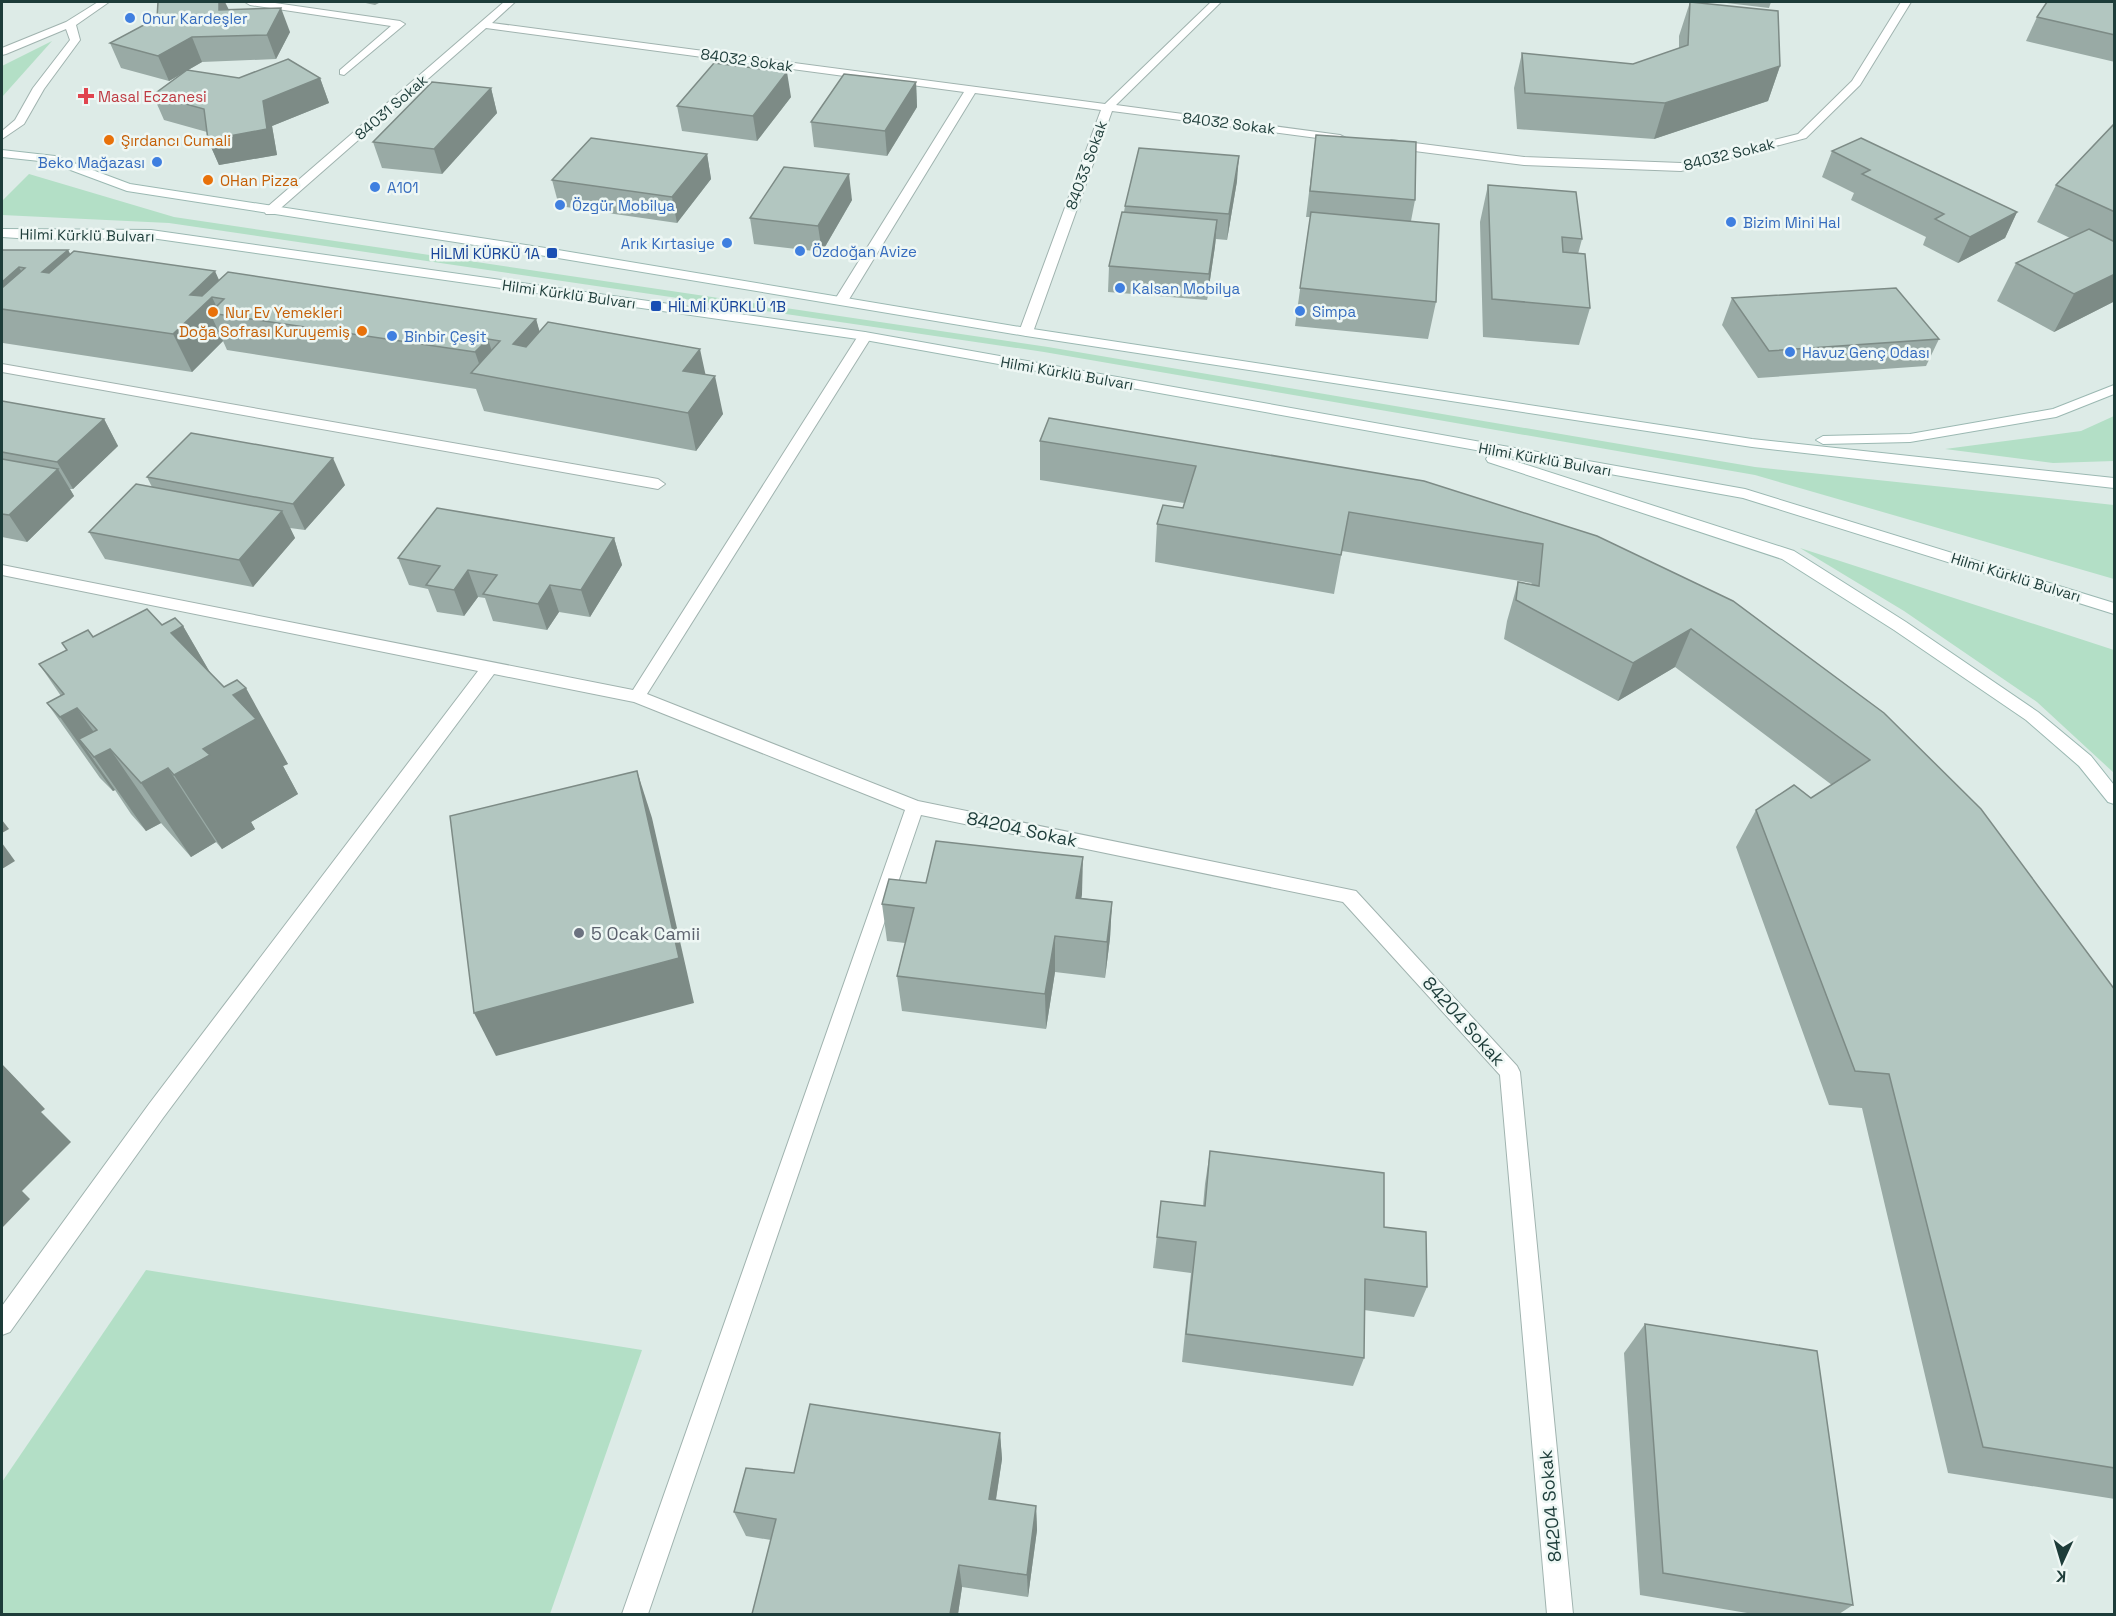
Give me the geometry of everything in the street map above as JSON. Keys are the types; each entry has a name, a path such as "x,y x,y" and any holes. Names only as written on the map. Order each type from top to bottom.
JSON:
{"street":[{"path":"2,52 70,24 104,2"},
{"path":"250,2 400,24 344,72"},
{"name":"84031 Sokak","path":"270,211 510,2"},
{"name":"84033 Sokak","path":"1026,332 1107,108 1216,2"},
{"name":"84032 Sokak","path":"1373,142 1524,161 1681,167 1802,136 1856,83 1906,2"},
{"path":"2,136 20,122 39,88 75,40 70,24"},
{"name":"84032 Sokak","path":"485,25 1350,139"},
{"path":"841,301 970,90"},
{"name":"Hilmi Kürklü Bulvarı","path":"2,154 51,159 127,187 552,253 1026,332 1752,442 2115,483"},
{"name":"Hilmi Kürklü Bulvarı","path":"2,233 152,234 865,336 1745,494 2115,609"},
{"path":"637,697 865,336"},
{"path":"2,368 658,484"},
{"path":"1752,442 1910,438 2056,413 2115,389"},
{"path":"1431,439 1788,555 1900,626 2032,716 2085,761 2115,797"},
{"name":"84204 Sokak","path":"2,570 637,697 915,807 1349,896 1510,1072 1560,1614"},
{"path":"2,1324 156,1111 490,667"},
{"path":"635,1614 915,807"}],"green space":[{"path":"52,41 2,97 2,66"},
{"path":"29,174 174,217 1048,347 1755,467 2114,505 2114,579 1755,475 1427,418 1044,352 169,223 2,215 2,201"},
{"path":"2114,416 2114,461 2053,463 1945,449 2081,431"},
{"path":"1800,548 2114,650 2114,773 2037,702 1904,611"},
{"path":"146,1270 642,1350 550,1614 2,1614 2,1482"}],"building":[{"path":"158,2 219,2 219,10 281,8 267,35 192,37 158,56 110,43 157,18"},
{"path":"1690,2 1778,11 1780,66 1665,103 1525,93 1522,53 1633,64 1688,45"},
{"path":"2047,2 2115,2 2115,35 2037,17"},
{"path":"288,59 320,78 263,101 267,129 208,140 204,109 153,95 187,70 239,78"},
{"path":"714,63 787,72 753,116 677,106"},
{"path":"844,74 916,82 885,131 811,122"},
{"path":"432,82 491,88 434,149 373,142"},
{"path":"2115,123 2115,212 2056,185"},
{"path":"1316,135 1416,142 1415,200 1310,191"},
{"path":"591,138 707,154 672,197 552,180"},
{"path":"1861,138 2017,212 1970,237 1935,219 1944,214 1862,174 1870,170 1832,151"},
{"path":"1139,148 1239,156 1229,214 1125,206"},
{"path":"784,167 849,174 818,226 750,218"},
{"path":"1488,185 1576,192 1582,239 1562,237 1563,252 1585,254 1590,308 1492,299"},
{"path":"1122,212 1217,220 1209,274 1109,266"},
{"path":"1311,212 1439,224 1436,302 1300,288"},
{"path":"2089,229 2115,242 2115,274 2074,294 2016,263"},
{"path":"2,250 68,250 42,272 49,273 74,251 215,271 190,295 202,296 228,272 536,319 513,344 526,347 548,322 700,349 683,371 715,376 688,413 471,373 500,341 488,339 475,352 210,313 224,299 212,297 173,334 2,309 2,288 25,268 19,267 2,282"},
{"path":"1896,288 1939,339 1769,351 1732,298"},
{"path":"2,401 104,419 57,462 2,452"},
{"path":"1049,418 1424,481 1597,536 1733,601 1884,713 1981,809 2115,990 2115,1468 1983,1447 1889,1074 1855,1071 1756,810 1794,785 1811,798 1870,760 1691,629 1633,663 1516,600 1518,582 1539,586 1543,544 1349,512 1341,555 1157,524 1163,505 1183,508 1196,466 1040,441"},
{"path":"191,433 333,458 293,504 147,477"},
{"path":"2,459 58,469 9,515 2,514"},
{"path":"136,484 282,511 239,560 89,532"},
{"path":"437,508 614,538 581,590 550,585 538,604 483,594 497,575 468,570 454,590 426,585 440,566 398,558"},
{"path":"147,609 162,625 175,618 183,626 171,633 224,687 237,680 246,688 233,695 256,719 203,749 210,755 174,775 168,768 141,783 110,749 94,757 79,739 97,730 77,708 60,717 47,703 64,694 39,664 67,650 62,643 88,630 93,637"},
{"name":"5 Ocak Camii","path":"637,771 679,958 474,1013 450,816"},
{"path":"936,841 1083,857 1076,898 1112,902 1107,942 1055,936 1045,994 897,976 914,908 882,904 889,879 926,883"},
{"path":"1210,1151 1384,1173 1384,1227 1426,1232 1427,1287 1365,1279 1364,1358 1186,1334 1196,1242 1157,1237 1161,1201 1205,1206"},
{"path":"1645,1324 1817,1351 1853,1605 1663,1573"},
{"path":"810,1404 1000,1433 989,1499 1036,1506 1027,1575 959,1565 950,1614 752,1614 776,1519 734,1512 746,1468 794,1473"}],"place":[{"name":"Onur Kardeşler","path":"130,18"},
{"name":"Masal Eczanesi","path":"86,96"},
{"name":"Şırdancı Cumali","path":"109,140"},
{"name":"Beko Mağazası","path":"157,162"},
{"name":"OHan Pizza","path":"208,180"},
{"name":"A101","path":"375,187"},
{"name":"Özgür Mobilya","path":"560,205"},
{"name":"Bizim Mini Hal","path":"1731,222"},
{"name":"Arık Kırtasiye","path":"727,243"},
{"name":"Özdoğan Avize","path":"800,251"},
{"name":"HİLMİ KÜRKÜ 1A","path":"552,253"},
{"name":"Kalsan Mobilya","path":"1120,288"},
{"name":"HİLMİ KÜRKLÜ 1B","path":"656,306"},
{"name":"Simpa","path":"1300,311"},
{"name":"Nur Ev Yemekleri","path":"213,312"},
{"name":"Doğa Sofrası Kuruyemiş","path":"362,331"},
{"name":"Binbir Çeşit","path":"392,336"},
{"name":"Havuz Genç Odası","path":"1790,352"},
{"name":"5 Ocak Camii","path":"579,933"}]}
